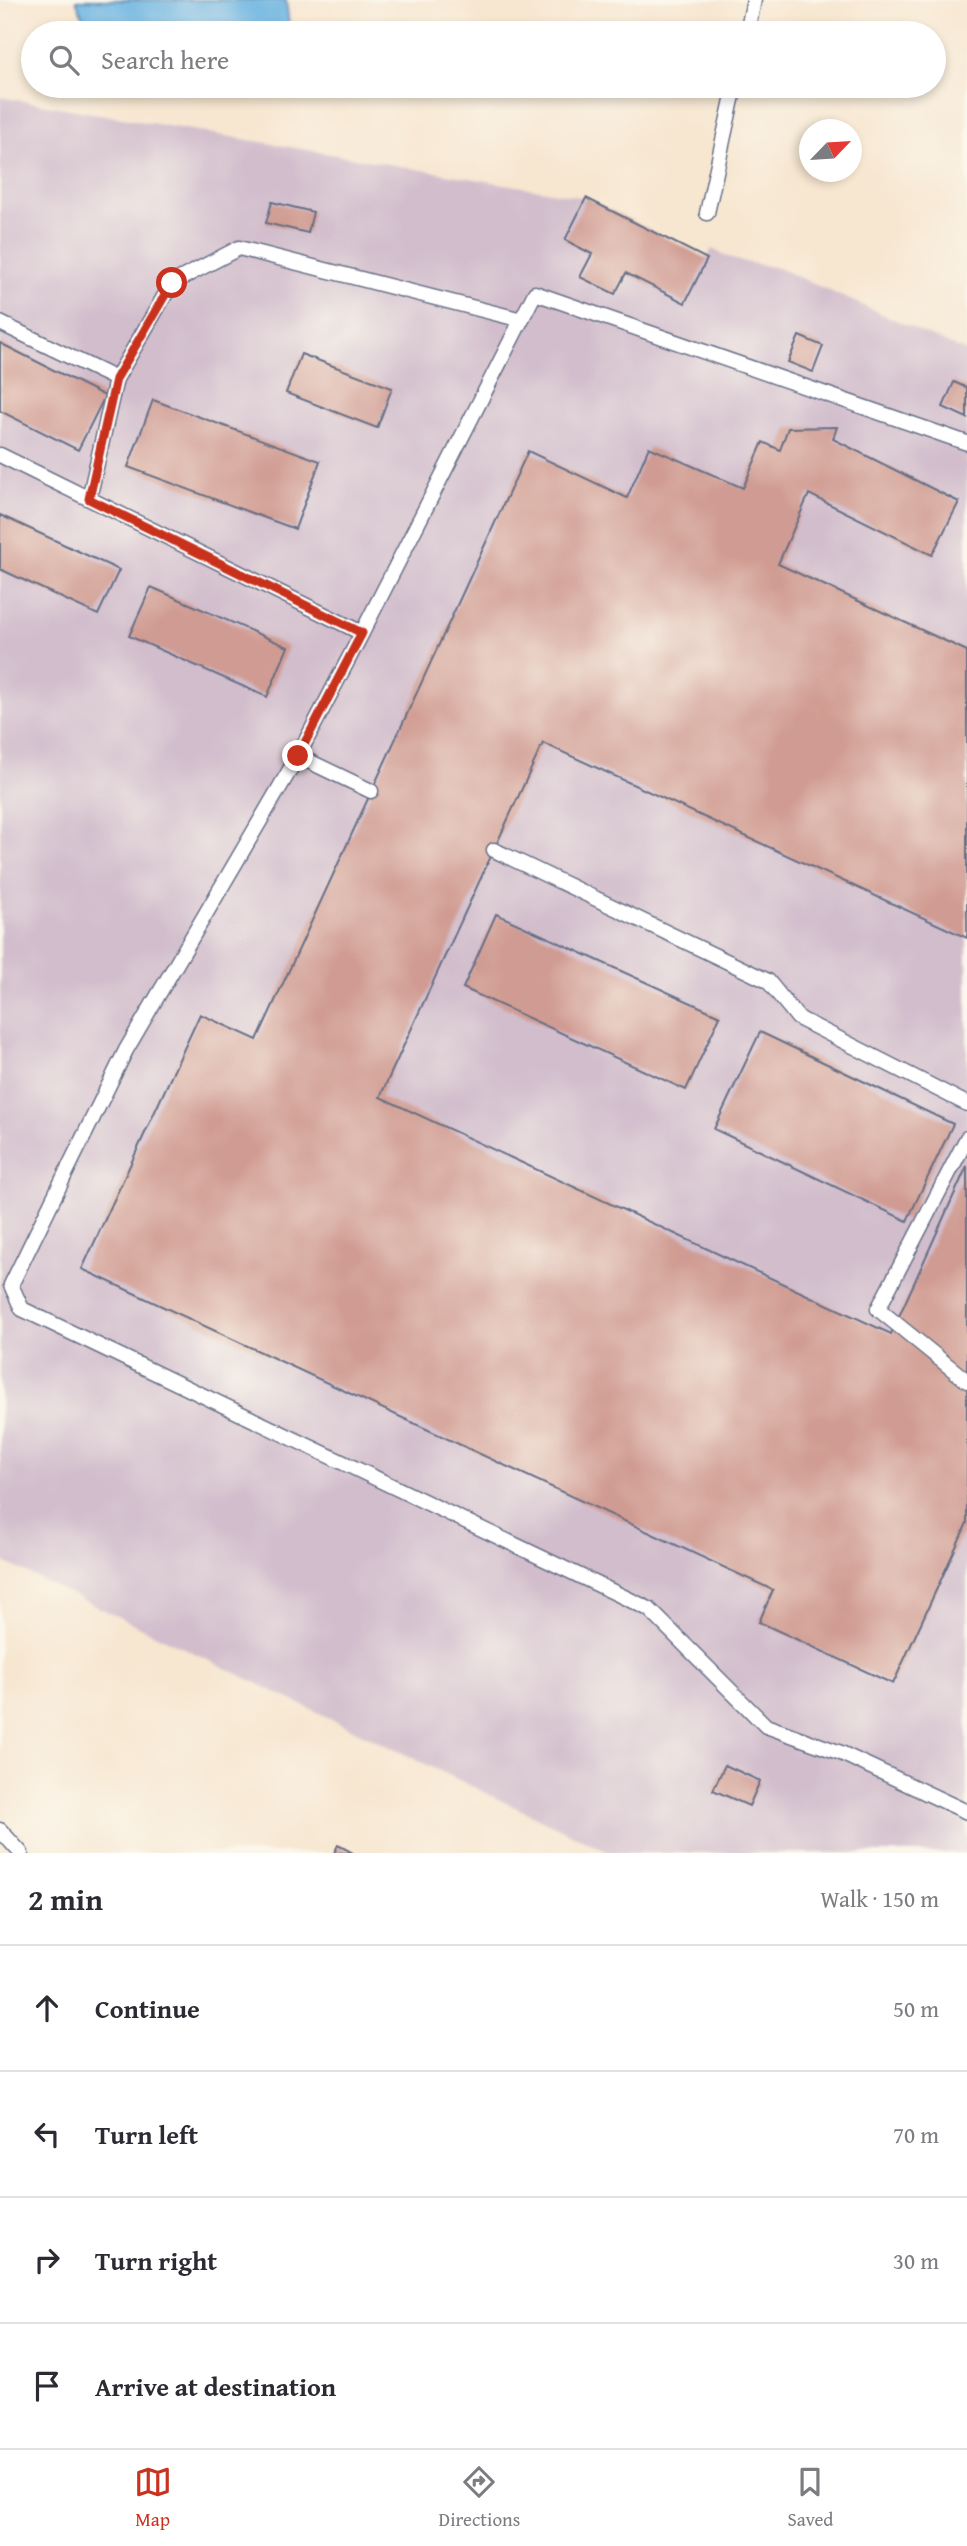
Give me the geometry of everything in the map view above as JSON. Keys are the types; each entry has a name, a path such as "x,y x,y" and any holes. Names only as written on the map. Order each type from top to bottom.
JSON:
{"lane":[{"path":"750,21 754,0"},
{"path":"707,213 732,98"},
{"path":"89,499 116,379 172,283 239,248 522,320"},
{"path":"967,443 535,293 298,756 126,1050 12,1285 22,1310 649,1609 765,1726 841,1753 967,1812"},
{"path":"0,323 116,379"},
{"path":"0,455 362,633"},
{"path":"298,756 371,792"},
{"path":"494,850 768,981 798,1018 967,1104"},
{"path":"967,1138 878,1309 967,1381"},
{"path":"0,1830 21,1853"}],"shaded area":[{"path":"0,97 586,198 707,258 712,249 735,260 778,268 967,352 967,1853 611,1853 0,1560"}],"water":[{"path":"76,0 286,0 289,21 84,21"}],"building":[{"path":"586,198 707,259 685,303 626,273 615,294 580,277 592,254 565,240"},
{"path":"272,202 313,212 308,233 266,223"},
{"path":"799,336 823,346 813,372 788,362"},
{"path":"0,343 105,396 78,450 0,411"},
{"path":"301,354 392,388 377,428 286,393"},
{"path":"954,382 967,388 967,418 943,407"},
{"path":"153,400 320,461 295,529 128,467"},
{"path":"837,427 833,439 959,502 932,555 809,494 778,564 967,651 967,938 543,743 380,1097 891,1334 967,1166 967,1523 893,1684 759,1622 773,1590 82,1269 200,1014 257,1040 528,451 627,498 649,447 743,488 763,442 780,450 788,428"},
{"path":"0,515 119,570 98,615 0,569"},
{"path":"151,587 288,647 267,697 129,636"},
{"path":"496,914 720,1016 686,1090 463,988"},
{"path":"760,1032 953,1124 907,1221 714,1129"},
{"path":"725,1765 760,1781 749,1806 713,1790"},
{"path":"338,1845 353,1853 334,1853"}],"route":[{"path":"172,283 116,379 89,499 362,633 298,756"}]}
